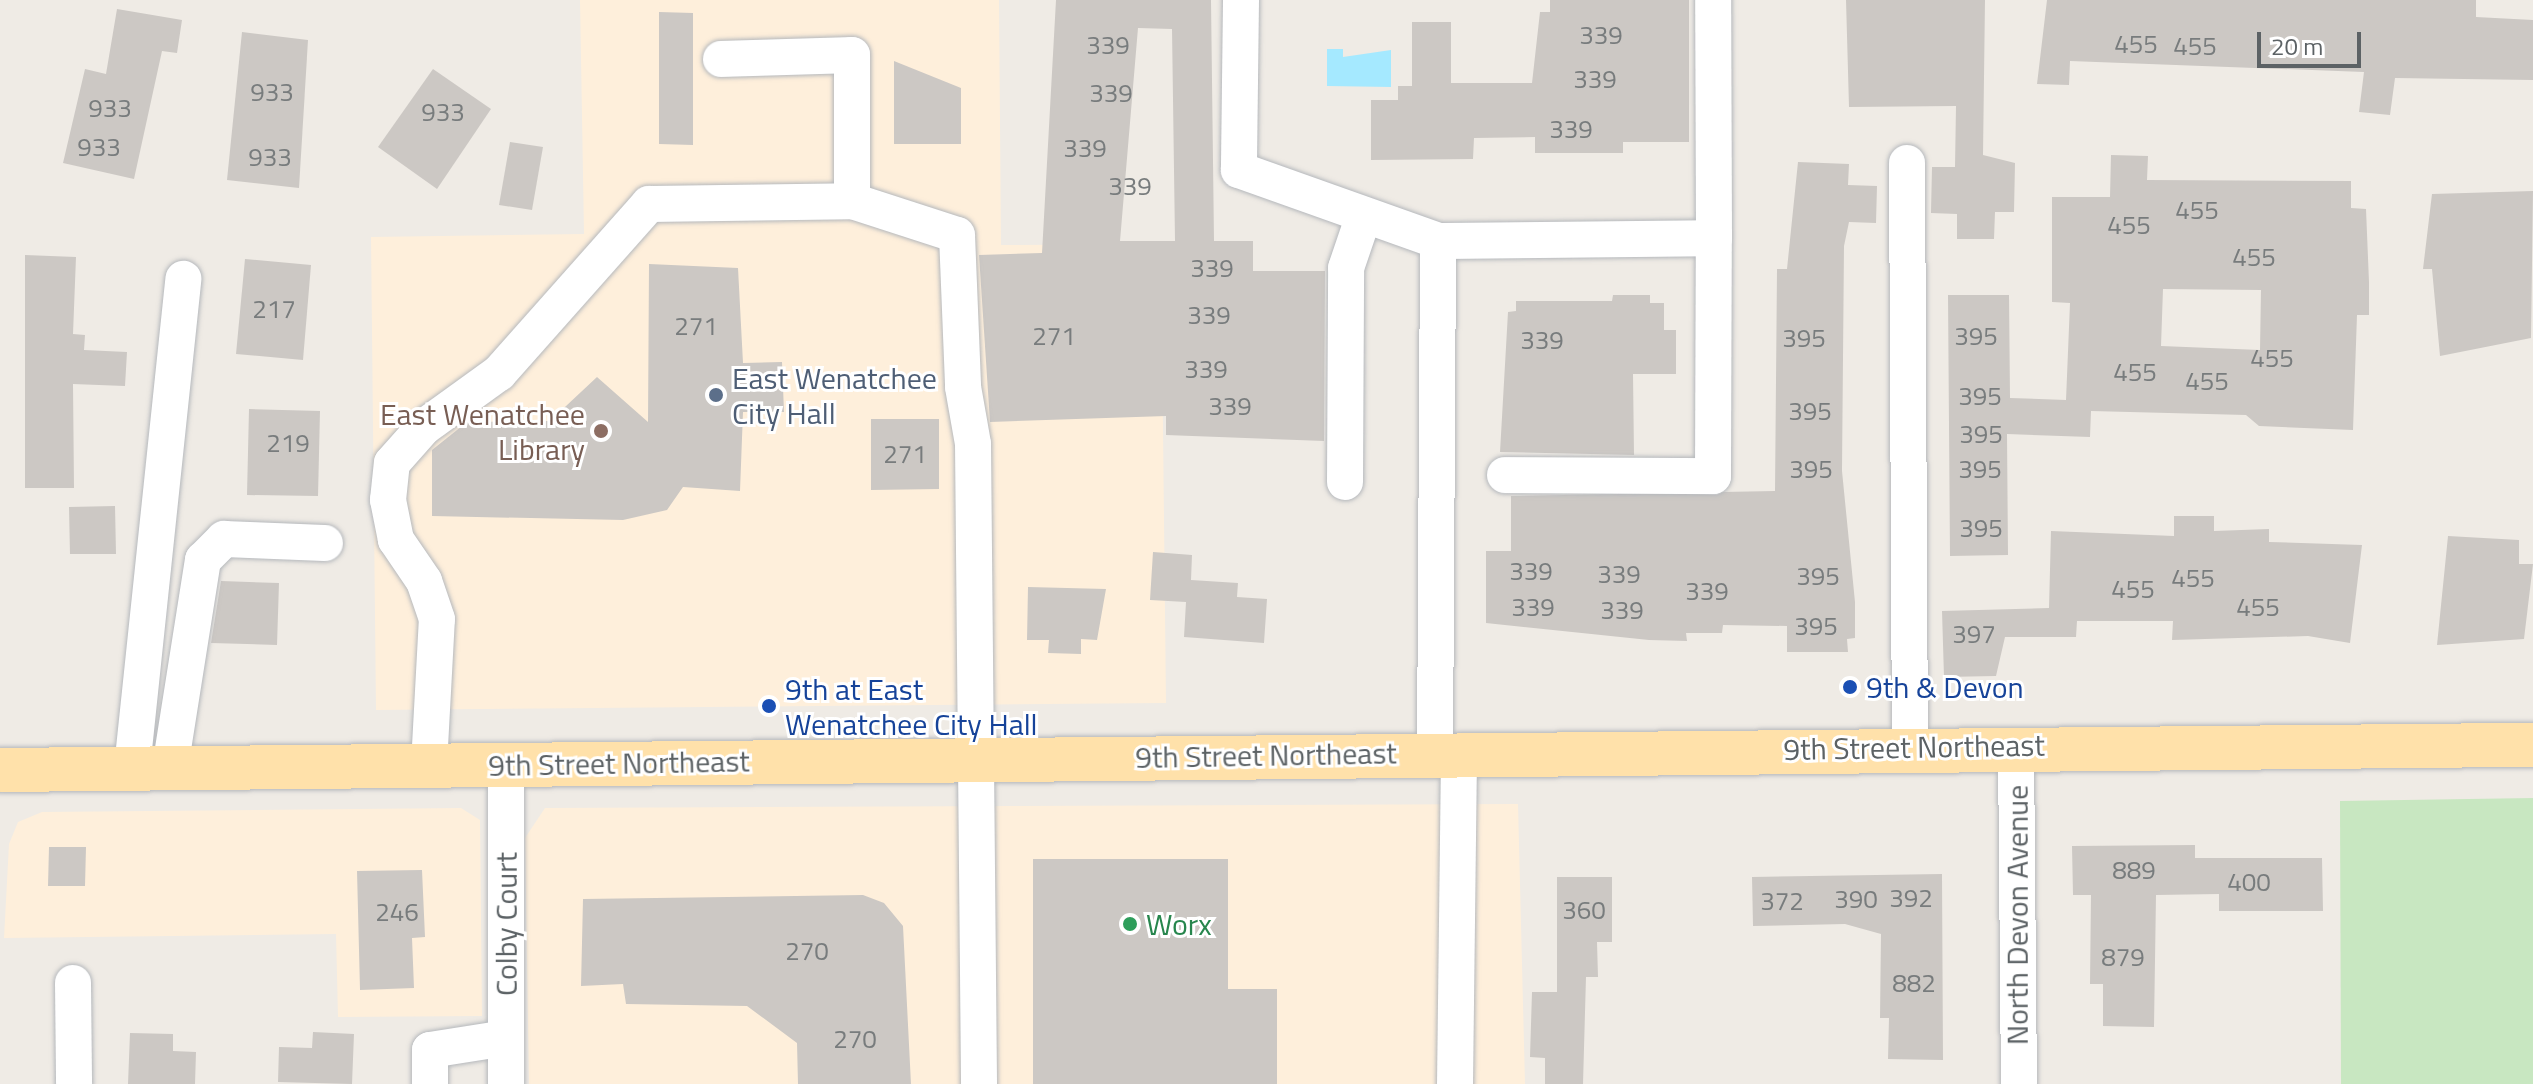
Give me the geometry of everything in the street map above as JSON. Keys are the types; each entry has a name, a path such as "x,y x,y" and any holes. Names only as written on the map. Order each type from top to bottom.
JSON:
{"main road":[{"name":"9th Street Northeast","path":"0,770 1910,747 2533,745"}],"street":[{"path":"1241,0 1239,170 1438,241 1714,238"},
{"path":"1505,475 1713,476 1713,0"},
{"path":"721,59 852,55 852,201"},
{"path":"1907,163 1910,747"},
{"path":"429,765 437,619 424,581 396,540 388,500 392,463 424,427 499,373 649,204 852,201 957,235 963,387 973,444 980,759 979,1084"},
{"path":"1345,482 1346,268 1364,215"},
{"path":"1438,241 1455,1084"},
{"path":"151,768 183,279"},
{"path":"151,768 203,560 224,539 325,543"},
{"name":"North Devon Avenue","path":"2016,746 2019,1084"},
{"name":"Colby Court","path":"506,764 506,1084"},
{"path":"73,983 74,1084"},
{"path":"430,1084 430,1050 506,1038"}],"shaded area":[{"path":"580,0 999,0 1001,245 1161,244 1166,703 376,710 371,237 584,234"},
{"path":"1518,804 1525,1084 529,1084 525,838 545,808"},
{"path":"461,808 480,820 482,1016 338,1017 336,934 4,938 9,844 18,822 42,812"}],"green space":[{"path":"2533,798 2533,1084 2341,1084 2340,801"}],"water":[{"path":"1327,49 1343,49 1343,57 1391,50 1391,87 1327,86"}],"building":[{"path":"1056,0 1211,0 1214,241 1253,241 1253,271 1325,271 1324,441 1166,435 1166,416 990,422 979,255 1042,253","holes":["1138,28 1172,29 1175,241 1120,241"]},
{"path":"1550,0 1689,0 1689,142 1623,142 1623,153 1535,153 1535,137 1474,138 1473,159 1371,160 1371,100 1398,100 1398,86 1412,86 1412,22 1451,22 1451,83 1532,83 1540,12 1550,12"},
{"path":"1846,0 1985,0 1983,155 2015,163 2014,212 1995,212 1994,239 1957,239 1957,214 1931,213 1932,167 1955,167 1956,106 1849,107"},
{"path":"2047,0 2476,0 2476,17 2533,20 2533,80 2395,78 2390,115 2359,112 2364,72 2070,61 2069,85 2037,84"},
{"path":"117,9 182,20 177,53 162,51 134,179 63,163 85,69 106,74"},
{"path":"659,12 693,13 693,145 659,144"},
{"path":"242,32 308,40 299,188 227,180"},
{"path":"894,61 961,88 961,144 894,144"},
{"path":"433,69 491,109 437,189 378,147"},
{"path":"510,142 543,147 532,210 499,205"},
{"path":"2111,155 2148,156 2147,180 2351,181 2351,208 2366,209 2369,282 2369,315 2357,315 2353,430 2259,426 2246,415 2091,411 2090,437 2007,434 2008,555 1950,556 1948,295 2009,295 2010,398 2066,400 2070,303 2052,302 2052,197 2110,197","holes":["2163,289 2261,290 2260,350 2161,346"]},
{"path":"1798,162 1849,164 1848,185 1877,186 1876,223 1849,222 1844,246 1842,471 1855,602 1855,638 1847,639 1848,652 1787,652 1787,626 1723,625 1722,633 1686,633 1687,641 1486,623 1486,551 1511,551 1511,496 1775,491 1777,269 1787,269"},
{"path":"2533,191 2531,338 2440,356 2432,269 2423,269 2432,194"},
{"path":"25,255 76,257 73,334 85,335 84,350 127,352 125,386 73,384 74,488 25,488"},
{"path":"245,259 311,265 303,360 236,354"},
{"name":"East Wenatchee City Hall","path":"649,264 738,268 743,363 782,362 784,412 743,412 740,491 683,487 667,510 623,520 432,516 432,450 467,422 550,421 597,377 648,422"},
{"path":"1613,295 1650,295 1650,303 1664,303 1664,330 1676,330 1676,374 1633,374 1634,455 1500,452 1508,312 1516,311 1516,301 1612,301"},
{"path":"249,409 320,411 318,496 247,495"},
{"path":"871,419 939,419 939,489 871,490"},
{"path":"115,506 116,554 70,554 69,507"},
{"path":"2174,516 2214,516 2214,531 2269,529 2269,542 2362,545 2350,643 2308,636 2172,640 2173,621 2077,621 2076,637 2005,637 1996,676 1944,677 1942,611 2049,608 2051,531 2174,536"},
{"path":"2448,536 2519,540 2519,564 2533,564 2524,639 2437,645"},
{"path":"1153,552 1192,555 1191,580 1238,583 1237,597 1267,599 1264,643 1184,637 1186,602 1150,600"},
{"path":"221,581 279,583 277,645 211,643"},
{"path":"1028,587 1106,589 1097,640 1081,639 1081,654 1048,653 1049,640 1027,640"},
{"path":"2195,845 2195,858 2322,858 2323,911 2219,911 2219,894 2156,895 2154,1027 2103,1026 2103,984 2090,984 2091,895 2073,895 2072,846"},
{"path":"49,847 86,847 85,886 48,886"},
{"name":"Worx","path":"1033,859 1228,859 1228,989 1277,989 1277,1084 1033,1084"},
{"path":"422,870 425,937 412,938 414,988 360,990 357,871"},
{"path":"1942,874 1943,1060 1888,1059 1889,1018 1880,1018 1881,934 1845,924 1753,926 1752,877"},
{"path":"1557,877 1612,877 1612,942 1597,942 1598,977 1586,977 1583,1084 1545,1084 1545,1058 1530,1057 1532,992 1557,992"},
{"path":"863,895 884,903 903,926 911,1084 798,1084 797,1043 747,1006 626,1004 623,984 581,986 583,899"},
{"path":"313,1032 354,1034 352,1084 278,1082 279,1047 312,1048"},
{"path":"130,1033 173,1034 173,1051 196,1052 195,1084 128,1084"}],"place":[{"name":"East Wenatchee City Hall","path":"716,395"},
{"name":"East Wenatchee Library","path":"601,431"},
{"name":"9th & Devon","path":"1850,687"},
{"name":"9th at East Wenatchee City Hall","path":"769,706"},
{"name":"Worx","path":"1130,924"}]}
